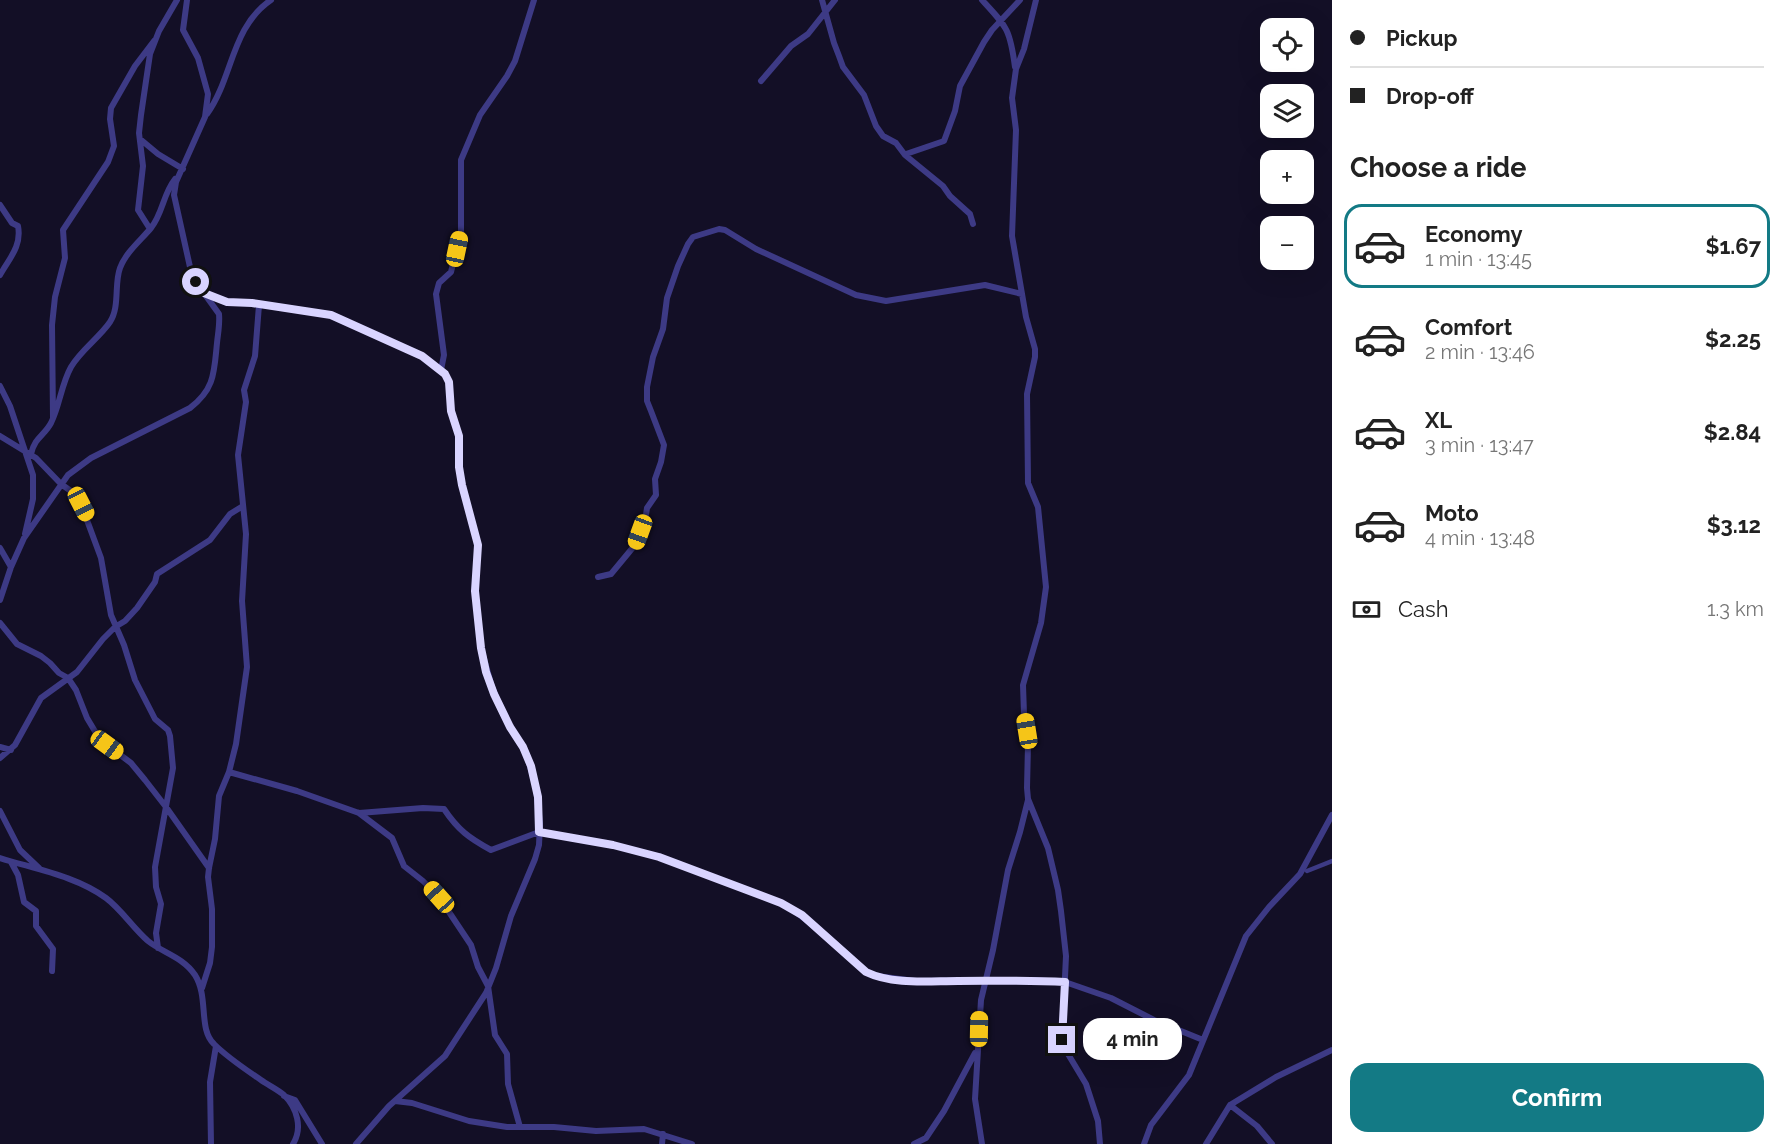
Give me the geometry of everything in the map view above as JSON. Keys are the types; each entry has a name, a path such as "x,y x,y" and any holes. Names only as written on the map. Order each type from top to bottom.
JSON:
{"street":[{"path":"53,418 52,325 55,297 65,258 63,230 108,162 114,146 110,119 111,108 177,0"},
{"path":"187,0 183,30 198,58 207,87 205,117"},
{"path":"0,600 24,538 61,483 80,465 190,408 205,394 212,379 219,314 190,267 174,195 181,172 205,117 218,97 241,34 250,19 271,0"},
{"path":"441,370 444,355 436,294 439,282 451,272 461,231 461,160 480,115 515,61 534,0"},
{"path":"822,0 843,67 864,95 876,126 905,155 943,186 950,196 970,214 973,224"},
{"path":"761,81 791,46 808,34 835,0"},
{"path":"982,0 1002,20 1013,48 1016,69"},
{"path":"905,155 944,141 955,111 960,86 984,42 1020,0"},
{"path":"982,1144 975,1099 981,1000 1006,878 1028,799 1028,745 1023,685 1041,623 1046,587 1038,507 1028,483 1027,394 1035,349 1026,317 1012,236 1016,130 1012,98 1016,69 1024,49 1036,0"},
{"path":"150,229 138,210 143,166 140,139 141,115 154,41"},
{"path":"140,139 181,172"},
{"path":"28,452 36,439 49,426 71,367 112,317 118,276 124,261 142,235 150,229 161,210 169,186 181,172"},
{"path":"0,205 6,215 18,226 20,234 16,248 0,274"},
{"path":"598,577 611,574 635,545 645,521 647,508 656,495 655,479 664,445 651,411 647,387 653,357 663,329 667,298 678,266 693,237 719,229 725,230 756,249 848,292 879,300 985,285 1022,294"},
{"path":"204,293 227,302 331,315 422,356 441,370 449,382 451,411 459,436 459,467 478,545 475,591 486,672 494,694 531,766 538,797 539,845 482,1000 450,1050 424,1077 395,1101 356,1144"},
{"path":"259,305 255,357 244,390 246,402 239,448 246,547 242,601 248,667 236,744 229,772 219,796 215,839 208,868 212,909 212,947 210,963 202,988 204,1022 211,1042 232,1060 295,1100 322,1144"},
{"path":"0,386 28,452 35,486 24,538"},
{"path":"0,436 28,452 75,494 87,516 103,565 109,609 135,680 155,719 168,730 170,736 173,768 154,867 161,904 156,933 158,948"},
{"path":"0,758 11,750 18,740 41,698 77,672 103,639 125,621 155,582 157,574 210,540 230,514 243,506"},
{"path":"0,548 11,567"},
{"path":"0,623 17,644 41,656 59,674 68,678 96,733 107,745 131,763 166,807 208,868"},
{"path":"0,747 11,750"},
{"path":"229,772 297,791 359,813 392,838 408,872 423,881 447,908 465,935 488,986 495,1035 507,1053 508,1084 520,1127"},
{"path":"1028,799 1048,848 1058,890 1066,956 1062,1040 1086,1084 1098,1121 1100,1144"},
{"path":"359,813 423,808 444,809 456,826 469,838 491,850 539,832 613,845 659,857 781,903 802,915 866,972 877,976 915,981 1065,982 1111,998 1154,1020 1203,1040"},
{"path":"0,811 20,850 40,869"},
{"path":"1144,1144 1151,1125 1189,1075 1246,936 1300,874 1332,815"},
{"path":"0,858 40,869 77,883 108,899 136,930 158,948 177,957 187,966 202,988"},
{"path":"11,861 18,875 24,902 36,911 36,927 53,949 52,971"},
{"path":"1307,872 1332,861"},
{"path":"211,1144 210,1083 216,1046"},
{"path":"914,1144 926,1138 944,1111 977,1049"},
{"path":"1206,1144 1230,1105 1276,1077 1332,1050"},
{"path":"284,1095 298,1121 299,1135 293,1144"},
{"path":"395,1101 412,1103 469,1121 520,1127 554,1127 604,1132 644,1129 692,1144"},
{"path":"1230,1105 1257,1126 1272,1144"},
{"path":"662,1144 663,1134"}],"route":[{"path":"196,282 204,293 227,302 252,303 331,315 422,356 445,374 449,382 451,411 459,436 458,452 462,485 478,545 479,559 475,591 481,648 494,694 531,766 538,797 539,832 613,845 659,857 781,903 802,915 866,972 877,976 915,981 1065,982 1062,1040"}]}
